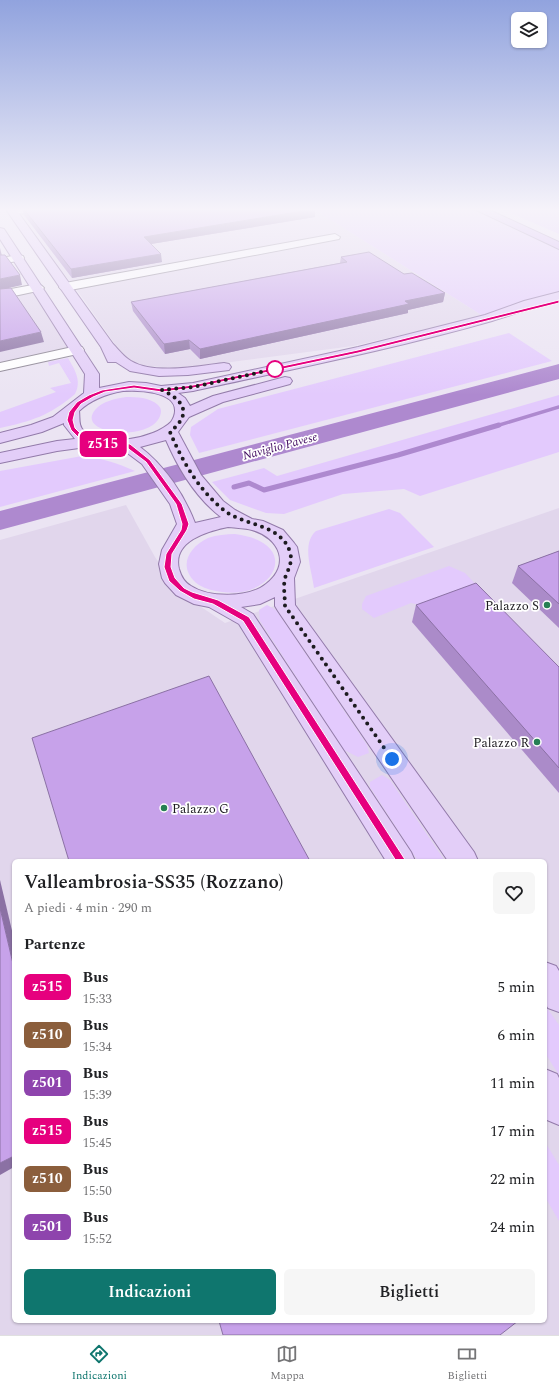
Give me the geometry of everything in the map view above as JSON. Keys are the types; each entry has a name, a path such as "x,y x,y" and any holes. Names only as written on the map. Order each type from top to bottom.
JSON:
{"main road":[{"path":"27,270 92,374 91,396"},
{"path":"54,270 108,347 123,378 134,386"},
{"path":"489,318 528,304 559,296"},
{"path":"92,442 80,436 72,429 70,420 72,412 79,403 91,396 119,388 134,386 162,390 193,387 358,352 489,318 559,302"},
{"path":"0,458 57,446 92,442 109,445 144,443 170,432 177,426 184,414 218,400 304,376 514,323"},
{"path":"108,347 127,365 149,371 184,372 358,352"},
{"path":"162,390 179,400 183,407 184,414"},
{"path":"0,438 44,426 72,412"},
{"path":"170,432 179,454 209,496 226,512 278,535 287,546 291,558 291,565 285,578 274,589 256,598 236,602 215,602"},
{"path":"128,445 148,461 167,486 179,504 186,524 184,530 169,554 169,573 172,579 189,594 215,602 246,619 400,859"},
{"path":"176,543 188,533 211,524 228,521 246,522"},
{"path":"285,578 285,606 463,859"},
{"path":"547,980 559,997"},
{"path":"547,1089 559,1108"}],"street":[{"path":"66,287 156,270"},
{"path":"0,295 38,288"},
{"path":"0,367 77,350"}],"shaded area":[{"path":"61,270 411,270 483,316 353,346 185,368 144,366 129,360 119,350 74,286"},
{"path":"411,270 559,270 559,293 483,316"},
{"path":"38,288 77,350 0,367 0,295"},
{"path":"509,333 552,361 199,453 190,435 191,427 218,409"},
{"path":"68,358 78,380 75,394 57,408 40,417 0,428 0,412 56,392 50,388 71,383 59,363 49,366 48,362"},
{"path":"559,395 559,452 420,496 404,489 343,494 284,514 266,513 230,500 212,482 264,468 277,476"},
{"path":"126,397 151,400 160,408 160,416 154,424 143,430 130,432 104,430 95,425 92,418 95,410 101,404"},
{"path":"82,456 109,461 135,471 0,507 0,471"},
{"path":"126,505 155,557 179,592 225,623 559,508 559,1335 0,1335 0,540"},
{"path":"389,509 400,513 434,547 314,588 308,550 309,543 316,531"},
{"path":"235,534 256,539 269,548 275,558 274,569 267,580 256,588 240,592 219,592 199,585 192,579 188,572 187,559 190,553 201,542 208,538"},
{"path":"449,566 465,573 483,592 420,605 411,603 374,618 362,609 362,604 366,596"},
{"path":"267,605 276,610 367,745 369,753 358,757 344,750 260,621 259,610"},
{"path":"382,775 390,780 444,859 417,859 370,787 370,782"},
{"path":"547,1008 559,1025 559,1075 547,1056"},
{"path":"547,1145 559,1165 559,1221 547,1200"}],"water":[{"name":"Naviglio Pavese","path":"559,364 559,379 0,530 0,511"}],"building":[{"path":"0,270 16,270 20,275 0,279"},
{"path":"302,270 398,270 404,274 412,273 445,293 405,301 409,304 200,349 189,340 164,344 131,302"},
{"path":"11,288 41,332 0,341 0,289"},
{"path":"559,551 559,604 518,566"},
{"name":"Palazzo R","path":"476,583 559,667 559,768 416,605"},
{"name":"Palazzo G","path":"209,676 309,859 68,859 32,738"},
{"path":"0,908 12,959 12,1157 0,1163"},
{"path":"220,1323 515,1323 500,1335 223,1335"}],"waterway":[{"path":"496,426 559,407"},
{"path":"234,487 249,483 264,490 398,455 499,425"}],"bus line":[{"name":"z515","path":"400,859 246,619 215,602 189,594 172,579 168,567 169,554 184,530 186,524 179,504 168,487 148,461 128,445 92,442 80,436 72,429 70,420 72,412 79,403 104,391 134,386 162,390 193,387 358,352 489,318 559,302"}],"place":[{"name":"Palazzo S","path":"547,605"},
{"name":"Palazzo R","path":"537,742"},
{"name":"Palazzo G","path":"164,808"}],"route":[{"path":"275,369 193,387 162,390 179,400 183,407 184,414 182,420 170,432 179,454 209,496 226,512 246,522 263,527 278,535 283,540 290,552 291,558 291,565 285,578 285,606 392,759"}]}
